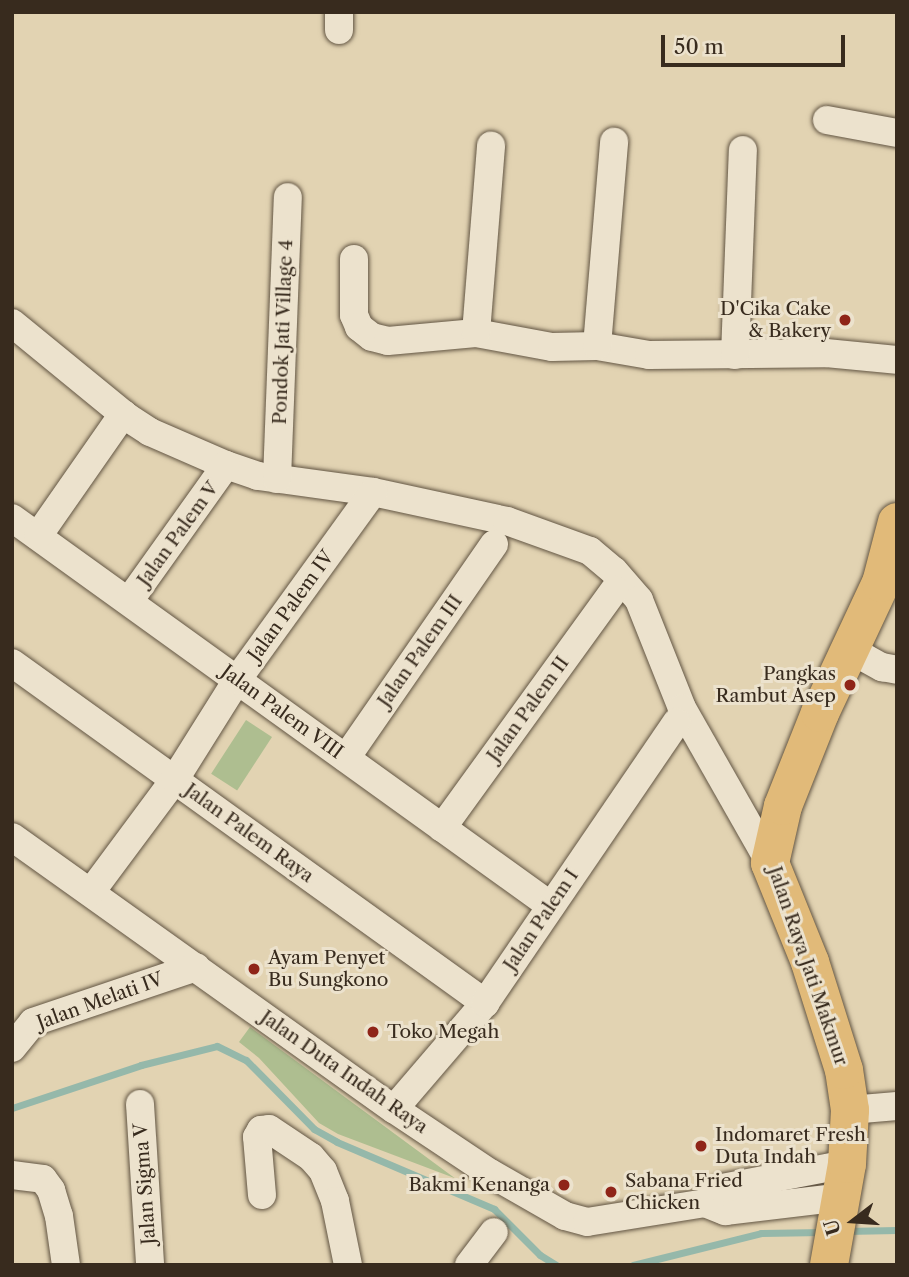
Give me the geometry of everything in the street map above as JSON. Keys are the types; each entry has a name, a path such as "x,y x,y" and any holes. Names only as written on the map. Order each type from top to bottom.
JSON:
{"main road":[{"name":"Jalan Raya Jati Makmur","path":"830,1263 842,1195 850,1110 844,1070 814,974 770,863 783,806 849,649 881,583 897,522"}],"street":[{"path":"827,120 897,133"},
{"path":"597,346 614,142"},
{"path":"476,333 491,146"},
{"path":"735,355 743,150"},
{"name":"Pondok Jati Village 4","path":"277,473 288,197"},
{"path":"354,259 354,315 359,327 372,337 388,341 476,333 552,347 597,346 649,355 826,353 897,360"},
{"path":"12,323 123,414 150,432 226,466 373,492 541,531 590,551 614,571 639,600 682,708 770,863"},
{"path":"38,536 123,414"},
{"name":"Jalan Palem V","path":"129,601 226,466"},
{"name":"Jalan Palem IV","path":"91,892 175,779 237,680 373,492"},
{"name":"Jalan Palem VIII","path":"12,518 551,906"},
{"name":"Jalan Palem III","path":"346,758 494,544"},
{"name":"Jalan Palem II","path":"442,828 614,590"},
{"path":"849,649 882,667 897,670"},
{"name":"Jalan Palem Raya","path":"12,663 485,1003"},
{"name":"Jalan Palem I","path":"394,1109 485,1003 677,722"},
{"name":"Jalan Duta Indah Raya","path":"12,836 394,1109 490,1173 565,1216 587,1222 705,1203 725,1211 842,1195"},
{"name":"Jalan Melati IV","path":"12,1048 23,1015 196,967"},
{"name":"Jalan Sigma V","path":"140,1104 150,1265"},
{"path":"850,1110 897,1106"},
{"path":"262,1195 257,1137 261,1130 269,1129 311,1157 323,1171 335,1201 348,1265"},
{"path":"12,1175 33,1175 43,1179 51,1190 60,1216 66,1265"}],"green space":[{"path":"246,720 272,737 237,791 211,774"},
{"path":"250,1027 455,1178 338,1134 319,1123 259,1058 239,1042"}],"waterway":[{"path":"12,1108 141,1065 217,1046 246,1060 314,1129 337,1142 494,1209 540,1255 556,1265"},
{"path":"845,1231 897,1230"},
{"path":"633,1265 761,1233 823,1232"}],"place":[{"name":"D'Cika Cake & Bakery","path":"845,320"},
{"name":"Pangkas Rambut Asep","path":"850,685"},
{"name":"Ayam Penyet Bu Sungkono","path":"254,969"},
{"name":"Toko Megah","path":"373,1032"},
{"name":"Indomaret Fresh Duta Indah","path":"701,1146"},
{"name":"Bakmi Kenanga","path":"564,1185"},
{"name":"Sabana Fried Chicken","path":"611,1192"}]}
